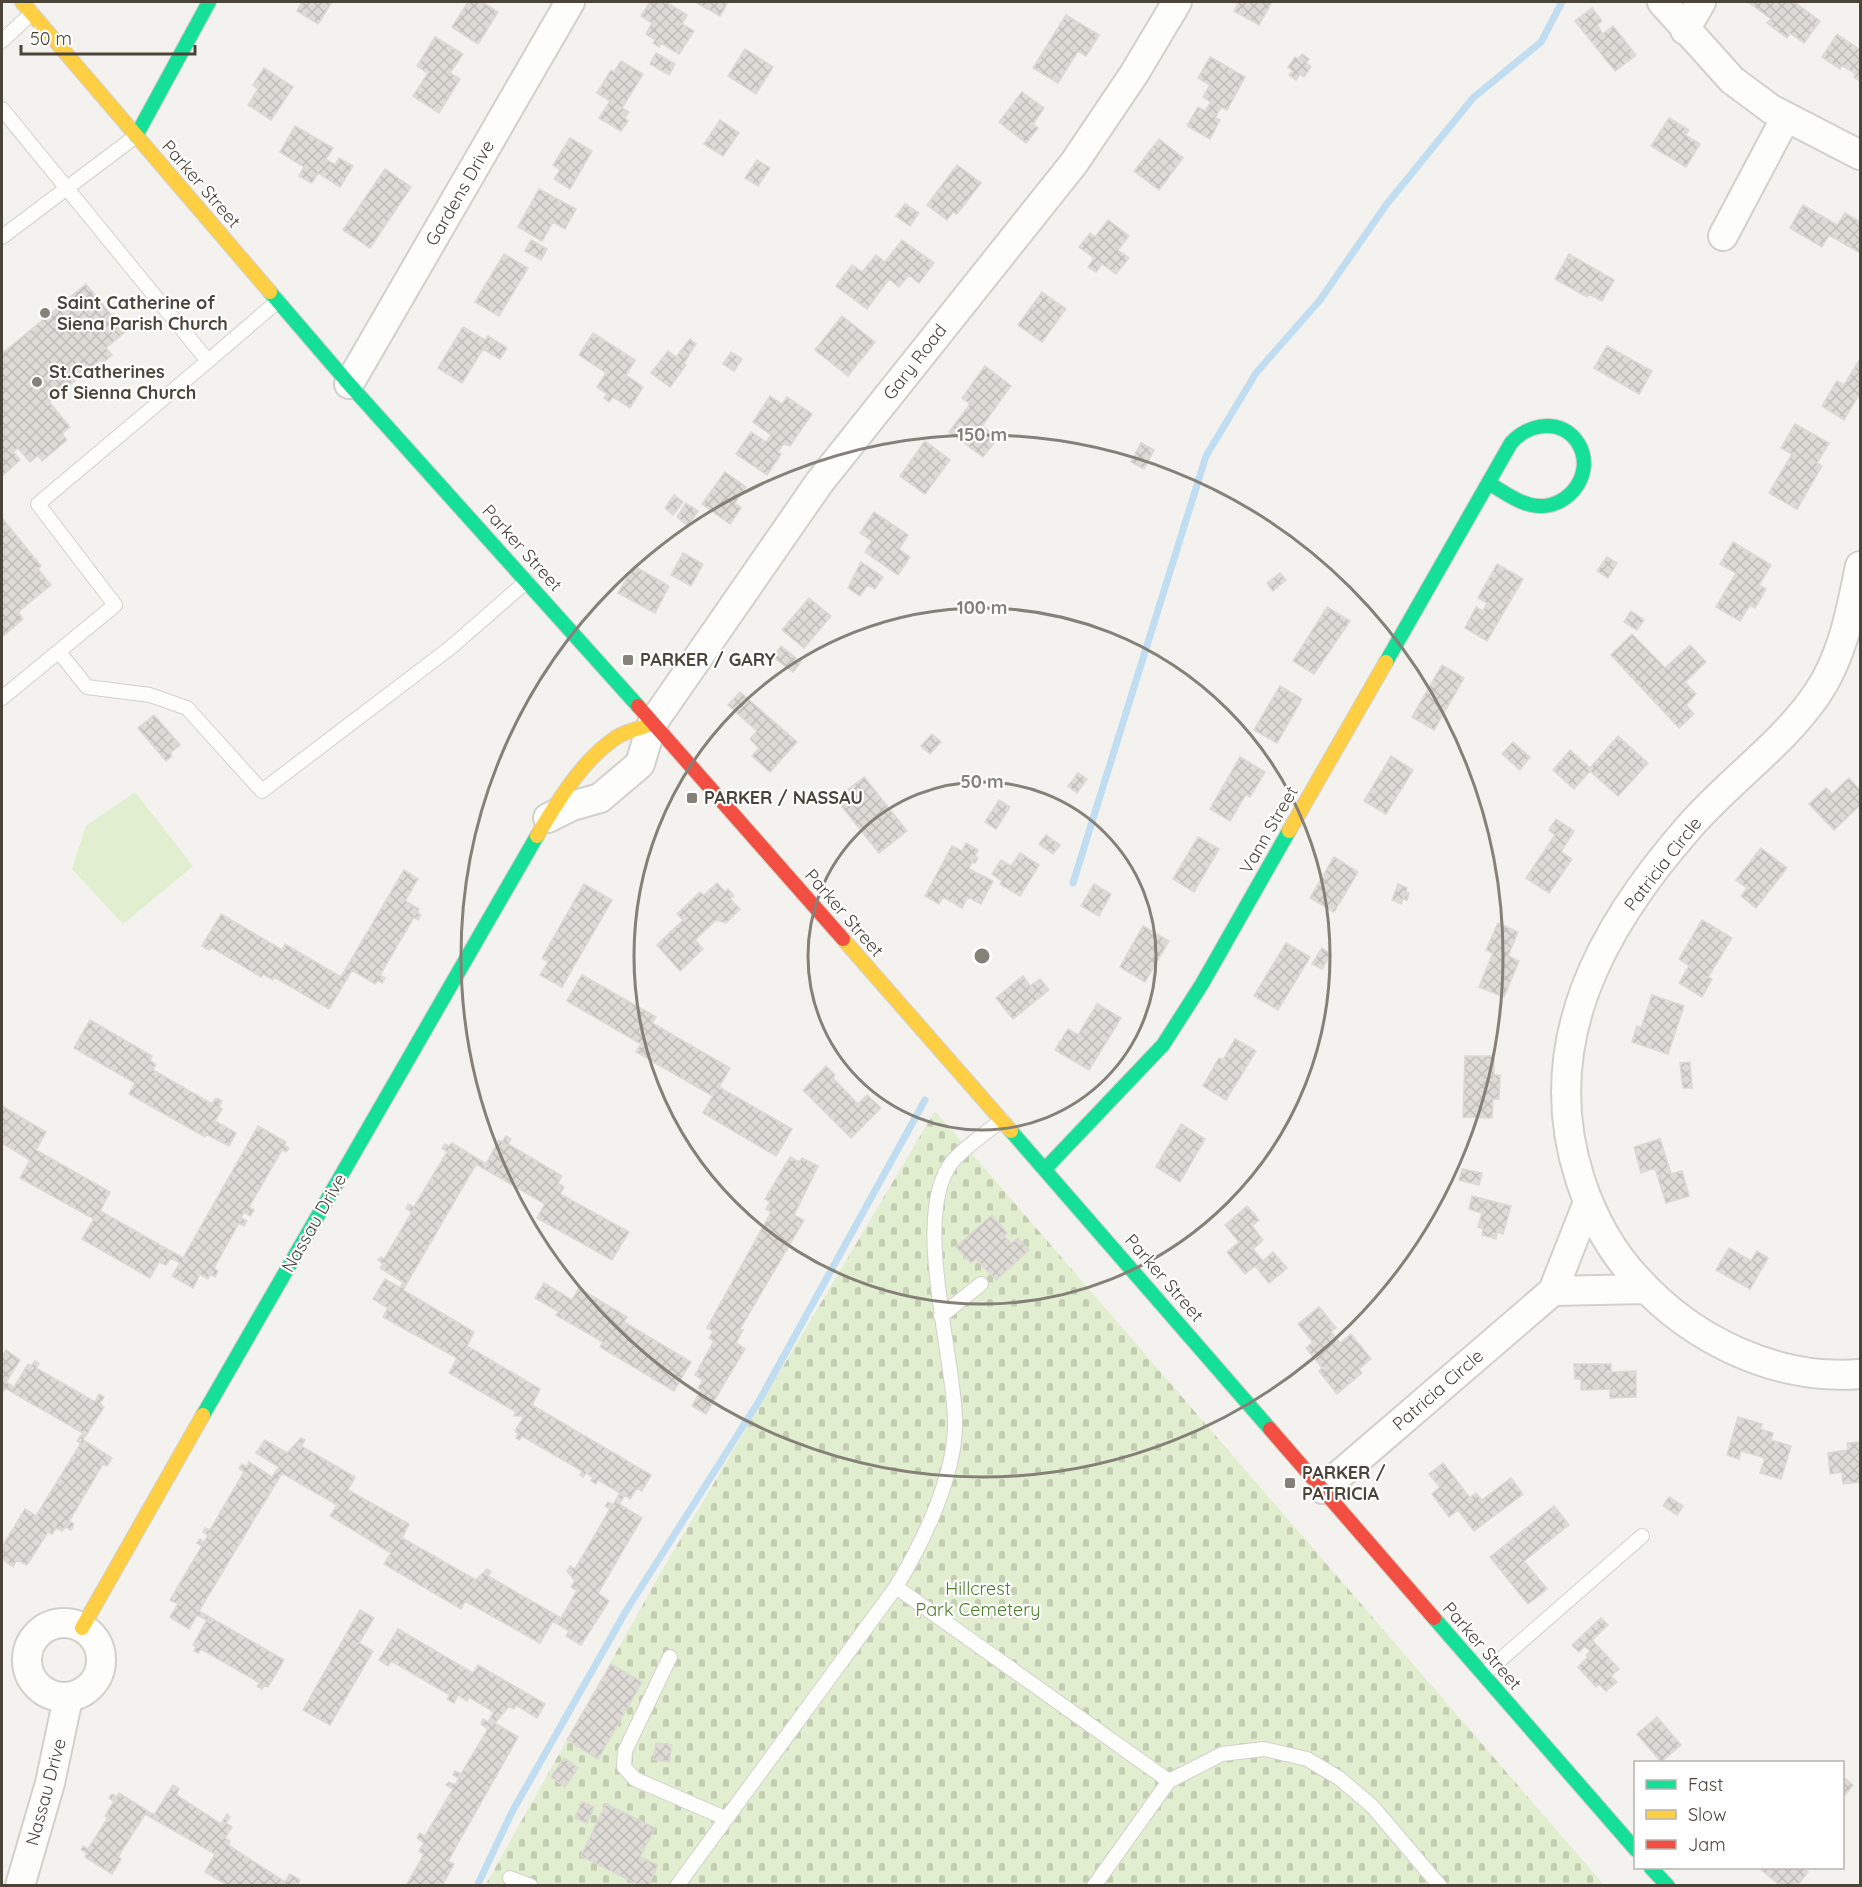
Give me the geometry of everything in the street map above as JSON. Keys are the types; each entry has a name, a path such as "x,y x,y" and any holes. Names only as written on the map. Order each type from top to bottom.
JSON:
{"main road":[{"name":"Parker Street","path":"22,2 349,384 527,581 1046,1169 1634,1849"},
{"path":"136,136 209,2"},
{"name":"Vann Street","path":"1046,1169 1163,1045 1202,984 1511,442 1521,432 1534,427 1556,427 1569,434 1579,445 1584,458 1584,472 1576,491 1566,500 1554,505 1533,505 1488,483"},
{"name":"Nassau Drive","path":"82,1628 498,900 548,819"},
{"path":"1652,1869 1668,1886"}],"street":[{"name":"Gardens Drive","path":"349,384 570,2"},
{"name":"Gary Road","path":"652,724 819,483 1074,163 1134,74 1177,2"},
{"path":"1662,2 1731,80 1786,117 1860,155"},
{"path":"1685,30 1701,2"},
{"path":"1723,236 1786,117"},
{"name":"Patricia Circle","path":"1860,566 1845,635 1819,691 1801,717 1690,825 1626,910 1594,967 1572,1027 1566,1060 1564,1092 1572,1153 1588,1202 1611,1245 1655,1300 1724,1346 1766,1363 1800,1370 1845,1375 1860,1374"},
{"name":"Nassau Drive","path":"548,819 572,806 600,798 640,764 652,724"},
{"name":"Patricia Circle","path":"1323,1489 1553,1291 1588,1202"},
{"path":"1553,1291 1646,1288"},
{"path":"61,1623 82,1628 98,1644 101,1665 91,1686 68,1698 58,1698 38,1688 27,1670 26,1659 33,1638 51,1625 61,1623"},
{"name":"Nassau Drive","path":"20,1886 51,1783 68,1698"}],"lane":[{"path":"2,41 32,13"},
{"path":"2,110 208,361"},
{"path":"2,237 136,136"},
{"path":"2,698 115,604 39,504 278,301"},
{"path":"59,652 87,687 150,695 187,708 262,791 450,648 527,581"},
{"path":"677,1886 896,1587 923,1537 952,1452 955,1421 935,1264 939,1191 953,1161 1002,1120"},
{"path":"941,1316 981,1284"},
{"path":"1483,1675 1642,1536"},
{"path":"896,1587 1169,1781"},
{"path":"669,1657 625,1751 624,1767 635,1779 725,1818"},
{"path":"1094,1886 1169,1781 1222,1754 1245,1749 1264,1749 1307,1760 1339,1778 1372,1806 1440,1886"},
{"path":"510,1878 531,1886"}],"green space":[{"path":"135,792 193,866 123,924 72,869 86,826"},
{"name":"Hillcrest Park Cemetery","path":"935,1111 1604,1885 485,1886 664,1567"}],"building":[{"path":"302,2 332,2 318,24 297,11"},
{"path":"468,2 482,2 498,12 478,44 452,27"},
{"path":"650,2 666,2 687,15 682,24 694,31 679,54 661,43 659,47 653,43 655,40 646,34 652,23 641,16"},
{"path":"695,2 728,2 720,16"},
{"path":"1239,2 1272,2 1259,25 1234,11"},
{"path":"1748,2 1794,2 1820,21 1804,43 1790,33 1787,38 1767,23 1771,19"},
{"path":"1592,8 1602,21 1597,25 1603,34 1613,26 1636,55 1615,71 1575,21"},
{"path":"1066,15 1099,35 1086,56 1078,51 1058,83 1033,68"},
{"path":"1837,34 1860,50 1860,81 1854,77 1856,74 1842,65 1840,69 1822,57"},
{"path":"435,37 463,54 450,73 460,79 439,113 413,96 428,73 417,66"},
{"path":"745,49 773,67 756,94 728,76"},
{"path":"656,53 675,64 669,75 650,64"},
{"path":"1302,54 1309,59 1306,63 1311,67 1304,77 1300,74 1296,80 1289,75 1293,71 1288,67 1295,57 1298,59"},
{"path":"1210,57 1245,77 1227,110 1221,107 1215,118 1220,120 1210,139 1187,126 1198,107 1205,111 1211,102 1203,97 1210,85 1198,78"},
{"path":"621,61 643,74 622,108 629,112 625,118 628,121 621,131 599,118 610,101 597,93 611,70 614,72"},
{"path":"264,68 293,87 271,120 248,105 258,89 253,85"},
{"path":"1022,92 1044,108 1033,124 1038,128 1026,143 999,122"},
{"path":"1669,118 1689,130 1685,135 1700,144 1686,167 1651,146"},
{"path":"720,120 739,133 723,156 704,144"},
{"path":"295,126 333,148 326,159 335,165 339,158 353,166 340,187 318,173 312,183 299,176 304,167 280,152"},
{"path":"570,138 592,151 570,189 554,179 560,170 553,165"},
{"path":"1159,139 1183,158 1159,190 1134,171"},
{"path":"757,160 770,168 758,186 745,178"},
{"path":"957,165 981,183 957,214 953,212 947,220 927,205"},
{"path":"385,169 411,187 370,248 343,230"},
{"path":"539,189 576,209 565,229 553,222 542,241 518,227"},
{"path":"905,204 919,213 910,226 896,216"},
{"path":"1803,205 1837,225 1845,213 1860,222 1860,253 1829,235 1822,247 1790,228"},
{"path":"1108,220 1129,236 1118,250 1129,258 1116,274 1102,264 1096,272 1088,267 1094,258 1079,247 1090,233 1095,237"},
{"path":"531,240 547,249 541,260 525,251"},
{"path":"902,240 934,263 919,283 909,275 899,287 889,279 867,309 836,286 852,265 862,272 876,255 885,262"},
{"path":"504,254 528,268 499,316 475,302"},
{"path":"1569,254 1614,280 1602,301 1589,294 1587,297 1555,279"},
{"name":"St.Catherines of Sienna Church","path":"86,284 125,332 106,348 112,355 103,363 100,360 49,402 70,427 62,434 67,440 42,461 38,455 30,462 18,448 13,452 20,460 2,476 2,349 4,352"},
{"path":"1042,292 1066,309 1042,342 1018,325"},
{"path":"842,316 875,342 848,376 815,350"},
{"path":"463,327 485,340 488,336 507,348 500,359 483,349 462,383 438,368"},
{"path":"593,333 635,360 626,375 643,387 630,408 613,397 609,402 604,398 607,394 597,387 606,373 579,355"},
{"path":"690,339 696,344 684,363 686,365 670,387 651,373 668,351 676,357"},
{"path":"1607,346 1652,371 1639,394 1594,368"},
{"path":"731,352 742,359 734,371 723,364"},
{"path":"1860,359 1860,398 1858,396 1844,420 1822,406 1837,381 1844,385"},
{"path":"985,366 1011,386 982,426 998,438 983,457 949,432 970,404 962,398"},
{"path":"770,396 782,404 787,397 812,414 790,446 784,443 778,452 781,454 767,475 736,454 751,432 766,442 771,435 753,422"},
{"path":"1795,424 1829,443 1817,463 1822,466 1797,509 1769,493 1792,454 1781,448"},
{"path":"925,441 950,460 925,494 900,476"},
{"path":"1141,443 1154,450 1144,469 1131,462"},
{"path":"725,472 746,487 735,503 741,508 730,524 702,504"},
{"path":"674,495 683,502 673,515 665,508"},
{"path":"686,503 698,511 688,526 677,517"},
{"path":"874,512 908,535 899,549 910,557 898,575 865,552 872,541 860,533"},
{"path":"2,518 41,566 38,569 51,585 18,612 23,619 2,637"},
{"path":"1733,542 1771,565 1759,585 1766,589 1755,608 1750,605 1740,621 1716,607 1736,573 1720,564"},
{"path":"683,553 703,564 691,586 671,575"},
{"path":"1607,557 1617,563 1608,578 1597,571"},
{"path":"861,562 883,577 875,589 868,585 860,596 848,588"},
{"path":"1497,564 1523,579 1487,641 1465,628 1476,607 1483,611 1487,603 1478,598"},
{"path":"634,566 669,586 655,613 618,593"},
{"path":"1280,573 1286,580 1273,591 1267,583"},
{"path":"809,598 831,616 804,648 782,630"},
{"path":"1327,607 1350,621 1314,674 1293,661"},
{"path":"1631,611 1644,620 1637,630 1624,622"},
{"path":"1632,634 1665,668 1690,645 1706,662 1685,682 1696,694 1686,705 1694,714 1679,728 1611,655"},
{"path":"781,646 801,662 793,672 773,657"},
{"path":"1442,665 1464,678 1434,730 1412,717"},
{"path":"1280,686 1302,699 1277,743 1254,730"},
{"path":"740,692 797,742 770,772 752,756 759,748 750,739 757,731 728,705"},
{"path":"154,715 180,745 170,753 172,756 166,761 138,728"},
{"path":"932,734 941,742 930,754 921,746"},
{"path":"1618,736 1648,763 1618,796 1590,771 1574,789 1553,770 1570,750 1590,768"},
{"path":"1513,742 1530,757 1520,770 1502,754"},
{"path":"1391,756 1413,770 1386,814 1364,801"},
{"path":"1240,757 1265,772 1250,797 1246,794 1230,821 1210,809"},
{"path":"1078,773 1087,779 1077,793 1068,786"},
{"path":"864,777 907,831 879,853 836,799"},
{"path":"1849,778 1860,790 1860,805 1834,830 1809,804 1826,788 1832,794"},
{"path":"999,800 1010,807 996,829 985,822"},
{"path":"1556,819 1574,831 1561,852 1572,859 1549,893 1526,878 1555,835 1549,830"},
{"path":"1046,835 1060,845 1053,854 1039,844"},
{"path":"1198,837 1219,849 1194,892 1173,879"},
{"path":"966,843 978,850 975,856 978,858 975,863 972,862 969,869 993,881 981,904 968,897 962,908 943,897 939,904 925,896 952,846 962,851"},
{"path":"1761,848 1787,868 1756,908 1741,896 1747,888 1736,880"},
{"path":"1020,853 1039,865 1020,896 1000,884 1002,881 992,874 1001,860 1011,866"},
{"path":"1334,857 1358,872 1334,912 1310,898"},
{"path":"404,870 418,879 405,901 419,909 417,912 421,915 418,920 414,917 380,975 385,978 382,983 378,980 375,984 352,970 329,1009 274,977 273,980 263,974 261,977 211,947 209,950 202,946 221,914 282,950 285,944 341,977"},
{"path":"717,883 725,892 728,889 734,896 730,899 740,909 726,923 716,920 695,940 703,949 680,971 657,945 683,920 677,914 700,892 704,895"},
{"path":"584,884 612,900 562,987 540,975 548,962 542,958"},
{"path":"1094,884 1111,894 1099,916 1081,906"},
{"path":"1398,884 1407,888 1406,892 1409,893 1407,900 1403,899 1401,904 1392,900"},
{"path":"1702,920 1732,938 1708,977 1712,979 1702,997 1679,983 1689,966 1679,959"},
{"path":"1498,923 1518,932 1508,956 1519,961 1504,997 1479,987 1493,953 1486,950"},
{"path":"1143,926 1169,941 1145,982 1120,967"},
{"path":"1286,943 1310,957 1278,1010 1254,996"},
{"path":"1322,948 1331,954 1322,969 1312,964"},
{"path":"582,975 656,1017 652,1023 730,1068 719,1087 792,1129 776,1156 703,1113 713,1096 636,1052 641,1044 567,1001"},
{"path":"1023,976 1030,986 1040,979 1049,990 1013,1019 996,998"},
{"path":"1652,995 1684,1006 1668,1054 1632,1042 1637,1026 1641,1028"},
{"path":"1097,1004 1121,1018 1089,1070 1055,1050 1068,1029 1078,1035"},
{"path":"90,1020 152,1056 150,1061 156,1064 153,1070 212,1104 216,1098 222,1101 219,1107 222,1109 215,1121 236,1133 229,1146 206,1134 205,1137 129,1094 135,1083 74,1048"},
{"path":"1235,1039 1256,1051 1226,1100 1203,1086 1219,1058 1223,1060"},
{"path":"1465,1056 1494,1056 1494,1075 1500,1075 1499,1099 1493,1099 1492,1118 1463,1117"},
{"path":"1690,1062 1692,1088 1683,1088 1680,1063"},
{"path":"826,1066 835,1075 833,1078 858,1104 867,1095 881,1108 851,1138 803,1090"},
{"path":"2,1106 46,1132 36,1150 110,1192 100,1211 183,1258 258,1126 286,1142 284,1145 289,1148 286,1152 282,1150 249,1207 254,1210 250,1216 244,1212 241,1218 247,1221 244,1226 239,1223 214,1268 218,1271 215,1277 210,1274 208,1279 200,1274 193,1288 172,1276 180,1263 171,1258 166,1265 159,1262 150,1278 82,1239 94,1219 20,1178 30,1160 2,1143"},
{"path":"1181,1124 1205,1139 1180,1182 1156,1167"},
{"path":"506,1136 511,1139 508,1144 562,1176 558,1183 564,1187 560,1194 629,1232 612,1260 537,1218 545,1204 476,1164 403,1290 474,1332 467,1346 540,1389 532,1405 651,1475 642,1491 637,1488 630,1499 625,1495 619,1504 642,1518 598,1593 609,1601 581,1645 566,1636 569,1631 553,1621 540,1643 465,1601 461,1609 384,1564 391,1553 330,1516 337,1505 282,1473 199,1611 284,1660 268,1687 264,1686 262,1689 257,1686 260,1683 201,1649 198,1653 194,1651 196,1647 193,1645 207,1620 197,1615 189,1629 170,1617 178,1604 170,1600 202,1546 197,1543 200,1539 204,1542 208,1535 203,1532 205,1528 210,1530 244,1472 239,1468 242,1464 247,1467 249,1462 272,1477 279,1467 256,1453 265,1440 287,1453 301,1438 305,1440 301,1446 355,1477 348,1490 409,1524 402,1538 476,1580 487,1569 491,1572 488,1576 561,1618 577,1591 571,1587 575,1581 567,1571 570,1566 575,1569 610,1509 605,1506 608,1502 613,1505 620,1493 598,1480 596,1484 591,1481 593,1477 586,1473 583,1477 580,1475 582,1471 522,1436 519,1440 516,1438 518,1433 515,1431 524,1416 514,1416 516,1412 449,1373 457,1358 383,1317 388,1308 373,1299 385,1279 400,1288 403,1282 380,1268 383,1264 378,1260 381,1257 384,1259 412,1212 406,1209 408,1204 414,1207 447,1152 442,1148 445,1144 449,1146 452,1143 486,1164 499,1140 502,1142"},
{"path":"1660,1139 1671,1174 1682,1171 1689,1196 1666,1203 1655,1168 1641,1173 1634,1147"},
{"path":"790,1157 799,1162 802,1158 818,1166 794,1215 804,1220 740,1329 743,1330 736,1343 745,1349 706,1414 692,1406 701,1390 698,1388 703,1380 695,1375 714,1341 709,1338 713,1331 707,1328 771,1212 766,1209 770,1202 765,1199"},
{"path":"1462,1169 1482,1173 1479,1185 1459,1180"},
{"path":"1472,1196 1511,1206 1503,1234 1497,1232 1496,1239 1482,1235 1483,1229 1478,1227 1482,1213 1469,1209"},
{"path":"1247,1206 1259,1220 1252,1226 1263,1240 1253,1249 1263,1261 1273,1252 1287,1268 1269,1283 1255,1266 1245,1274 1227,1252 1239,1242 1225,1225"},
{"path":"992,1215 1007,1233 1004,1236 1011,1244 1018,1238 1029,1250 996,1280 976,1259 971,1263 956,1247"},
{"path":"1729,1248 1751,1261 1757,1251 1768,1258 1750,1289 1716,1270"},
{"path":"544,1283 572,1300 579,1288 627,1317 624,1322 691,1362 674,1391 600,1347 603,1342 556,1315 559,1312 535,1298"},
{"path":"1319,1307 1336,1328 1331,1332 1340,1343 1351,1334 1371,1359 1359,1369 1362,1373 1337,1394 1319,1371 1322,1368 1306,1348 1313,1342 1298,1324"},
{"path":"6,1350 20,1360 6,1382 14,1387 28,1364 31,1366 35,1361 39,1364 36,1368 95,1402 99,1394 104,1397 100,1404 104,1407 83,1440 112,1458 107,1466 103,1464 69,1521 74,1524 71,1530 65,1527 62,1531 56,1528 52,1534 48,1532 27,1565 17,1560 13,1567 2,1559 2,1547 25,1509 36,1516 81,1443 77,1441 83,1433 5,1388 2,1393 2,1357"},
{"path":"1574,1364 1611,1364 1611,1372 1636,1371 1636,1397 1610,1398 1610,1389 1581,1390 1581,1379 1575,1379"},
{"path":"1738,1417 1762,1424 1760,1429 1773,1433 1771,1440 1791,1446 1781,1479 1760,1473 1765,1458 1741,1451 1739,1459 1727,1455"},
{"path":"1860,1442 1860,1482 1843,1484 1842,1472 1830,1474 1828,1453 1848,1450 1847,1443"},
{"path":"1443,1463 1470,1498 1476,1493 1482,1500 1511,1478 1523,1494 1474,1531 1458,1510 1449,1517 1432,1494 1440,1487 1429,1474"},
{"path":"1669,1497 1683,1506 1677,1515 1663,1506"},
{"path":"1554,1506 1569,1525 1524,1561 1547,1589 1528,1604 1490,1557"},
{"path":"360,1610 374,1618 359,1643 373,1651 330,1725 303,1710"},
{"path":"1601,1618 1608,1625 1592,1640 1619,1669 1611,1676 1617,1682 1606,1691 1599,1684 1596,1687 1578,1667 1588,1657 1586,1655 1590,1651 1585,1646 1579,1652 1572,1645"},
{"path":"398,1629 473,1673 478,1665 545,1704 537,1718 516,1705 514,1709 509,1706 495,1723 518,1737 448,1861 454,1864 442,1886 406,1886 424,1854 419,1851 424,1843 417,1838 420,1833 425,1836 453,1789 446,1785 449,1782 455,1785 459,1778 453,1775 455,1771 461,1774 488,1729 481,1724 483,1719 488,1722 494,1712 469,1697 467,1701 458,1695 454,1703 447,1699 450,1695 391,1661 388,1666 379,1660"},
{"path":"611,1664 642,1682 598,1759 567,1740"},
{"path":"1657,1717 1681,1745 1660,1761 1637,1734"},
{"path":"656,1743 672,1745 669,1762 653,1759"},
{"path":"564,1758 578,1768 565,1787 551,1777"},
{"path":"1844,1778 1853,1785 1844,1794"},
{"path":"173,1785 179,1789 176,1795 221,1824 227,1814 230,1817 226,1823 232,1827 225,1838 230,1841 228,1845 285,1882 290,1874 300,1880 297,1886 229,1886 205,1872 215,1854 145,1814 118,1857 121,1859 112,1874 85,1857 87,1853 81,1850 83,1846 88,1849 108,1818 105,1816 114,1801 109,1798 112,1794 117,1797 119,1793 154,1815"},
{"path":"582,1802 594,1807 587,1823 575,1818"},
{"path":"606,1804 655,1828 640,1857 658,1865 648,1886 641,1886 581,1856"},
{"path":"1760,1869 1804,1869 1808,1872 1797,1886 1781,1886"}],"waterway":[{"path":"1073,883 1206,456 1256,373 1320,300 1386,205 1473,98 1541,42 1562,2"},
{"path":"477,1886 512,1812 626,1611 759,1401 925,1100"}],"traffic: fast":[{"path":"136,136 209,2"},
{"path":"270,292 349,384 638,706"},
{"path":"1386,662 1511,443 1526,431 1544,426 1554,427 1563,429 1571,435 1583,454 1582,476 1577,486 1569,495 1550,505 1538,506 1525,503 1512,497 1494,486 1488,483"},
{"path":"1045,1169 1163,1045 1202,984 1289,831"},
{"path":"203,1415 537,836"},
{"path":"1011,1131 1270,1429"},
{"path":"1434,1618 1634,1848"},
{"path":"1652,1869 1668,1886"}],"traffic: slow":[{"path":"22,2 270,292"},
{"path":"1289,831 1386,662"},
{"path":"537,836 562,796 593,757 621,735 652,724"},
{"path":"843,939 1011,1131"},
{"path":"82,1628 203,1415"}],"traffic: jam":[{"path":"638,706 843,939"},
{"path":"1270,1429 1434,1618"}],"place":[{"name":"Saint Catherine of Siena Parish Church","path":"45,313"},
{"name":"St.Catherines of Sienna Church","path":"37,382"},
{"name":"PARKER / GARY","path":"628,660"},
{"name":"PARKER / NASSAU","path":"692,798"},
{"name":"PARKER / PATRICIA","path":"1290,1483"}]}
